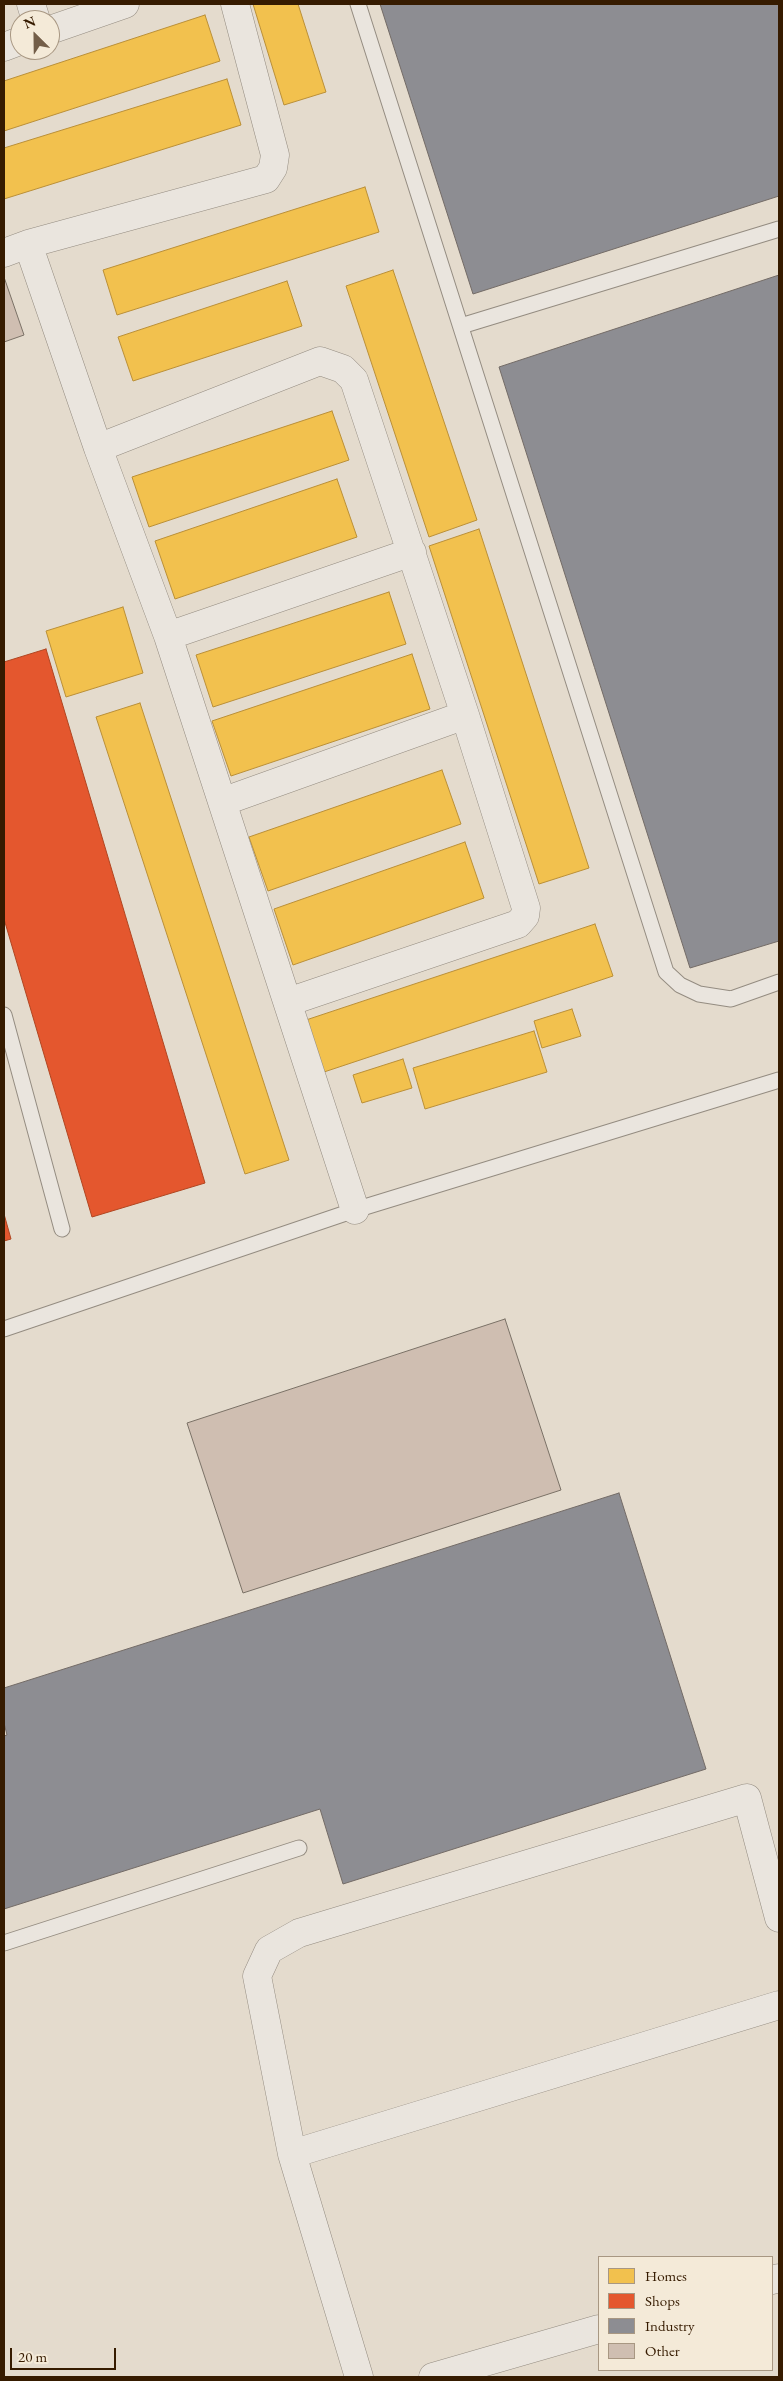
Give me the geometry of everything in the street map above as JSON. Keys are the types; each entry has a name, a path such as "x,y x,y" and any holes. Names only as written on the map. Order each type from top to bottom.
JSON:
{"street":[{"path":"60,27 125,4"},
{"path":"235,4 275,155 273,168 266,179 16,248 98,448 168,636 355,1210"},
{"path":"98,448 320,361 343,369 354,380 412,552 526,908 525,916 518,924 288,1002"},
{"path":"168,636 412,552"},
{"path":"222,802 465,715"},
{"path":"359,2377 292,2154 258,1976 269,1950 299,1933 747,1798 779,1918"},
{"path":"292,2154 779,2004"},
{"path":"433,2377 598,2329"}],"lane":[{"path":"358,4 666,972 680,985 699,994 731,999 779,982"},
{"path":"461,326 779,229"},
{"path":"4,1015 62,1228"},
{"path":"4,1329 355,1210 779,1080"},
{"path":"4,1943 299,1848"}],"building: Homes":[{"path":"253,4 298,4 326,92 284,105"},
{"path":"205,15 220,61 4,131 4,81"},
{"path":"227,79 241,125 4,199 4,148"},
{"path":"365,187 379,232 117,315 103,270"},
{"path":"393,270 477,520 429,537 346,286"},
{"path":"287,281 302,326 133,381 118,337"},
{"path":"332,411 349,460 149,527 132,477"},
{"path":"337,479 357,537 175,599 155,541"},
{"path":"479,529 589,868 539,884 429,546"},
{"path":"389,592 406,644 213,707 196,655"},
{"path":"123,607 143,673 66,697 46,631"},
{"path":"412,654 430,709 231,776 212,721"},
{"path":"140,703 289,1160 245,1174 96,717"},
{"path":"442,770 461,824 268,891 249,837"},
{"path":"465,842 484,898 293,965 274,909"},
{"path":"595,924 613,976 324,1072 306,1020"},
{"path":"572,1009 581,1036 542,1048 534,1021"},
{"path":"534,1031 547,1072 425,1109 413,1068"},
{"path":"403,1059 412,1088 362,1103 353,1075"}],"building: Shops":[{"path":"46,649 205,1183 92,1217 4,919 4,662"},
{"path":"4,1214 11,1239 4,1241"}],"building: Industry":[{"path":"380,4 779,4 779,196 473,294"},
{"path":"779,275 779,941 690,968 499,367"},
{"path":"619,1493 706,1769 343,1884 320,1809 4,1909 4,1736 7,1735 4,1723 4,1688"}],"building: Other":[{"path":"4,277 24,335 4,342"},
{"path":"505,1319 561,1490 243,1593 187,1423"}]}
